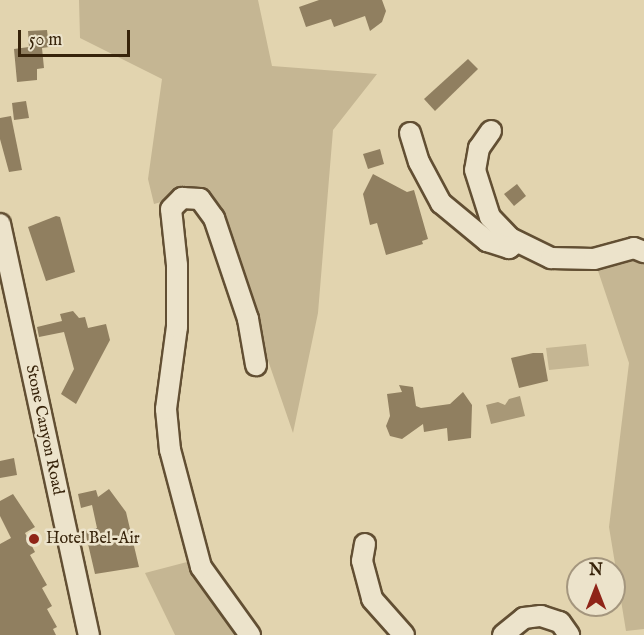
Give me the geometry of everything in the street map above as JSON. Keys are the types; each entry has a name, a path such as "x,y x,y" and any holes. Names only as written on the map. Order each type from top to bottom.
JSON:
{"street":[{"path":"491,131 479,148 475,170 490,217 517,242 550,258 594,259 634,248 644,252"},
{"path":"410,133 418,162 441,203 487,241 509,248 517,242"},
{"path":"250,635 201,567 170,450 166,408 177,327 177,265 171,209 182,198 200,199 214,218 248,319 256,364"},
{"name":"Stone Canyon Road","path":"0,224 89,635"},
{"path":"365,544 362,561 372,598 404,635"},
{"path":"503,635 524,618 541,616 560,622 569,635"}],"shaded area":[{"path":"79,0 258,0 272,66 377,74 333,130 318,313 293,433 209,189 154,204 148,179 162,79 80,38"},
{"path":"644,252 644,629 626,631 624,617 626,617 626,557 614,557 609,527 629,363 594,259"},
{"path":"586,344 589,366 549,370 546,348"},
{"path":"520,396 525,416 491,424 486,405 498,402 505,405 509,399"},
{"path":"187,562 245,635 175,635 145,573"}],"building":[{"path":"319,0 382,0 386,11 382,22 370,31 365,16 334,27 331,19 306,27 299,7"},
{"path":"47,30 49,47 42,48 44,68 37,69 37,80 17,82 14,49 29,47 28,31"},
{"path":"468,59 478,69 435,111 424,99"},
{"path":"26,101 29,118 14,120 12,103"},
{"path":"11,116 22,170 9,172 0,139 0,118"},
{"path":"380,149 384,164 368,169 363,154"},
{"path":"373,174 407,192 414,190 428,239 422,241 423,244 386,255 377,223 370,225 363,194"},
{"path":"517,184 526,196 514,206 504,194"},
{"path":"56,216 60,217 75,272 46,281 28,227"},
{"path":"73,311 79,318 85,317 88,328 106,324 110,340 76,404 61,394 74,369 64,332 39,337 37,327 62,321 60,314"},
{"path":"543,353 548,381 519,388 511,358"},
{"path":"399,385 413,387 416,406 421,408 450,404 463,392 472,405 471,438 448,441 447,428 424,432 423,424 402,439 390,436 386,426 390,416 387,394 402,392"},
{"path":"14,458 17,475 0,478 0,461"},
{"path":"109,489 126,512 139,567 95,574 85,531 97,528 92,505 81,508 78,494 96,490 98,497"},
{"path":"13,494 35,527 25,533 35,552 30,555 47,585 42,588 52,606 47,609 57,627 53,629 56,635 0,635 0,544 11,538 0,516 0,501"}],"place":[{"name":"Hotel Bel-Air","path":"34,539"}]}
